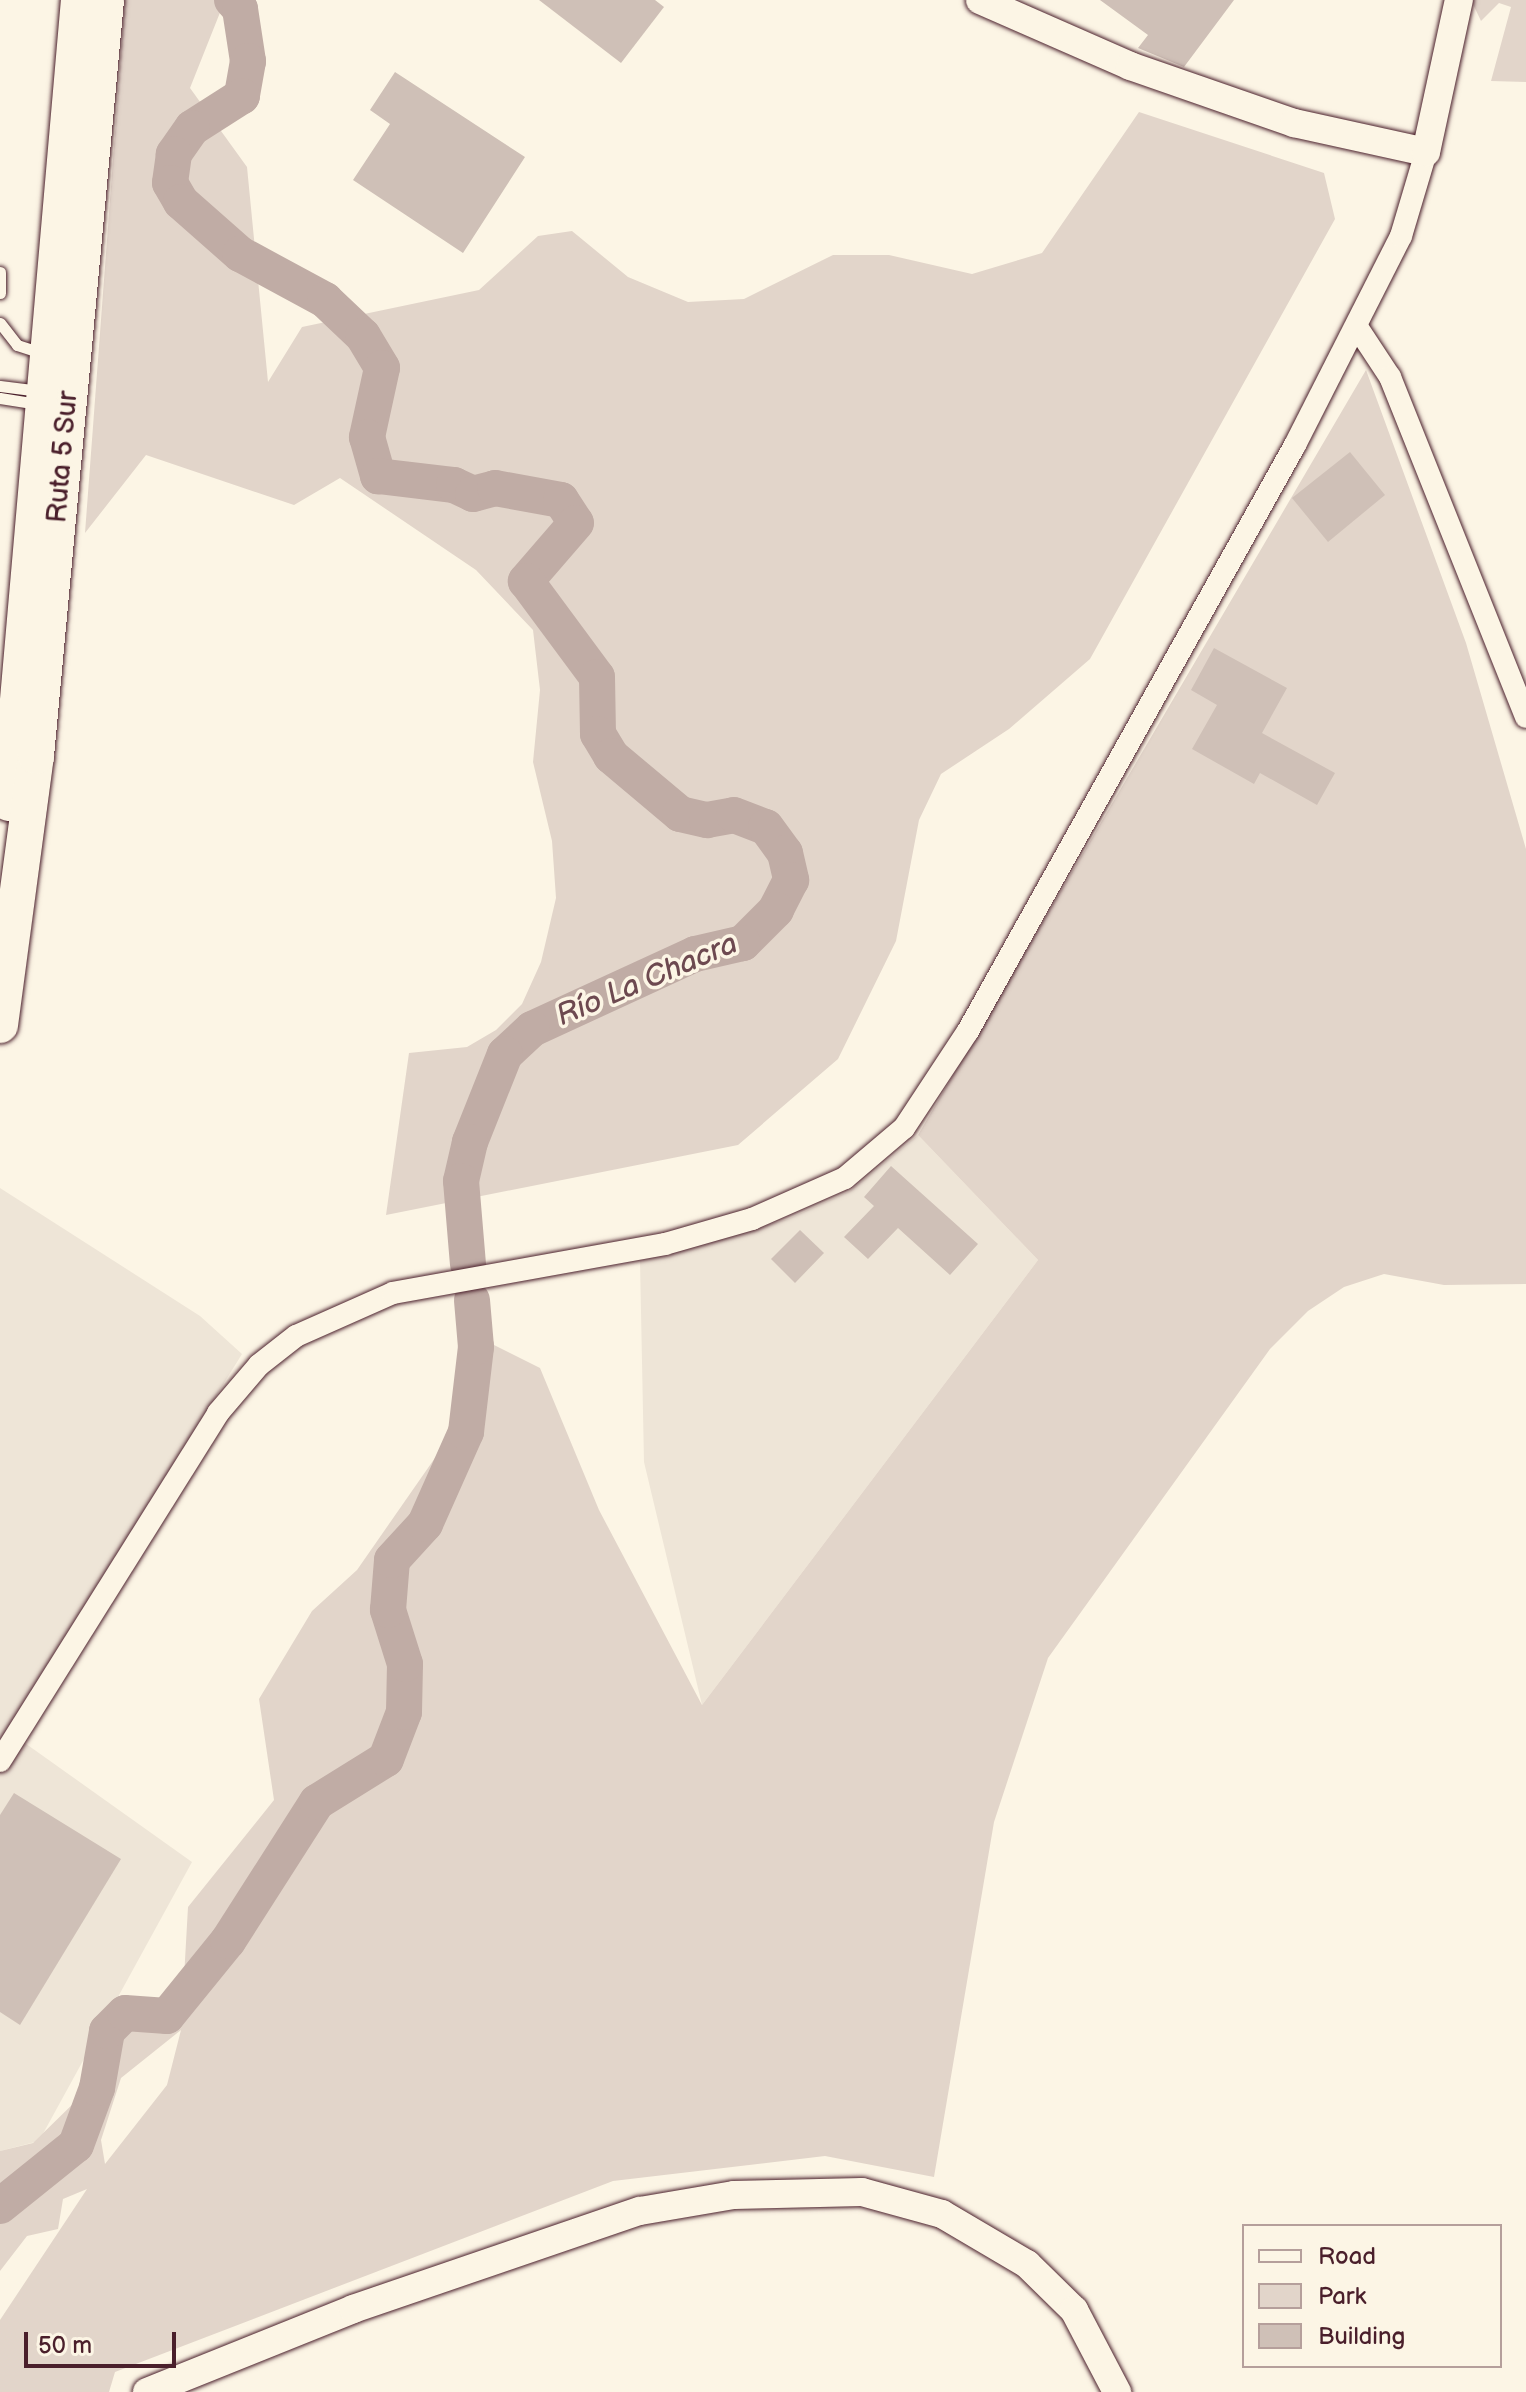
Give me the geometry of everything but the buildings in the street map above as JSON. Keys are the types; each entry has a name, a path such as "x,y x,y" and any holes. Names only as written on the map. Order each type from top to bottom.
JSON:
{"highway":[{"name":"Ruta 5 Sur","path":"51,397 46,354 79,0"},
{"name":"Ruta 5 Sur","path":"0,1025 13,913 9,779 51,397 77,319 106,0"},
{"path":"46,354 65,340 77,319"}],"street":[{"path":"980,0 1130,66 1294,123 1426,152"},
{"path":"0,1761 218,1413 259,1365 296,1336 393,1293 665,1244 752,1219 845,1178 904,1128 968,1031 1173,670 1357,327 1410,215 1459,0"},
{"path":"1357,327 1390,377 1526,717"},
{"path":"147,2392 326,2319 640,2211 734,2195 862,2192 942,2214 1027,2264 1074,2310 1117,2392"}],"lane":[{"path":"0,272 0,293"},
{"path":"0,323 17,345 46,354"},
{"path":"0,386 51,397"},
{"path":"0,398 51,397"}],"shaded area":[{"path":"918,1135 1038,1260 702,1705 644,1462 640,1261 788,1219 850,1191"},
{"path":"0,1188 200,1316 242,1354 8,1731 192,1862 39,2141 0,2151"}],"green space":[{"path":"125,0 225,0 190,88 247,167 268,382 302,327 479,290 538,236 572,231 628,277 688,302 744,299 833,255 889,255 972,274 1042,253 1139,112 1324,173 1335,219 1090,659 1009,729 941,774 919,820 896,941 838,1059 738,1145 386,1215 409,1053 467,1047 496,1030 522,1004 541,962 556,898 552,841 533,762 540,690 533,630 476,570 340,478 294,505 146,455 85,533"},
{"path":"1471,0 1526,0 1526,82 1491,81 1511,7 1499,3 1481,21"},
{"path":"1366,370 1466,643 1526,849 1526,1284 1444,1285 1384,1274 1344,1287 1308,1311 1270,1349 1048,1658 994,1822 934,2177 825,2156 613,2181 115,2372 109,2392 0,2392 0,2320 87,2189 63,2199 58,2229 27,2236 0,2271 0,2151 33,2143 82,2095 103,2047 125,2016 146,2010 170,2019 182,2013 188,1907 274,1800 259,1699 312,1611 357,1570 453,1432 494,1345 540,1368 599,1510 702,1705 1038,1260 918,1135","holes":["181,2030 167,2085 105,2164 101,2140 121,2078"]}],"waterway":[{"name":"Río La Chacra","path":"232,0 240,9 248,61 242,96 192,128 174,154 170,183 181,202 240,254 325,300 363,336 382,368 367,437 378,476 454,485 473,494 495,488 561,500 576,523 526,581 597,677 598,734 611,756 680,814 707,820 734,815 766,827 785,853 791,880 776,910 743,943 695,954 532,1029 505,1054 470,1142 461,1181 468,1264"},
{"name":"Río La Chacra","path":"0,2206 76,2145 97,2088 107,2031 125,2013 167,2016 228,1941 317,1802 386,1759 404,1712 405,1664 388,1610 392,1560 425,1524 466,1432 476,1347 472,1300"}]}
